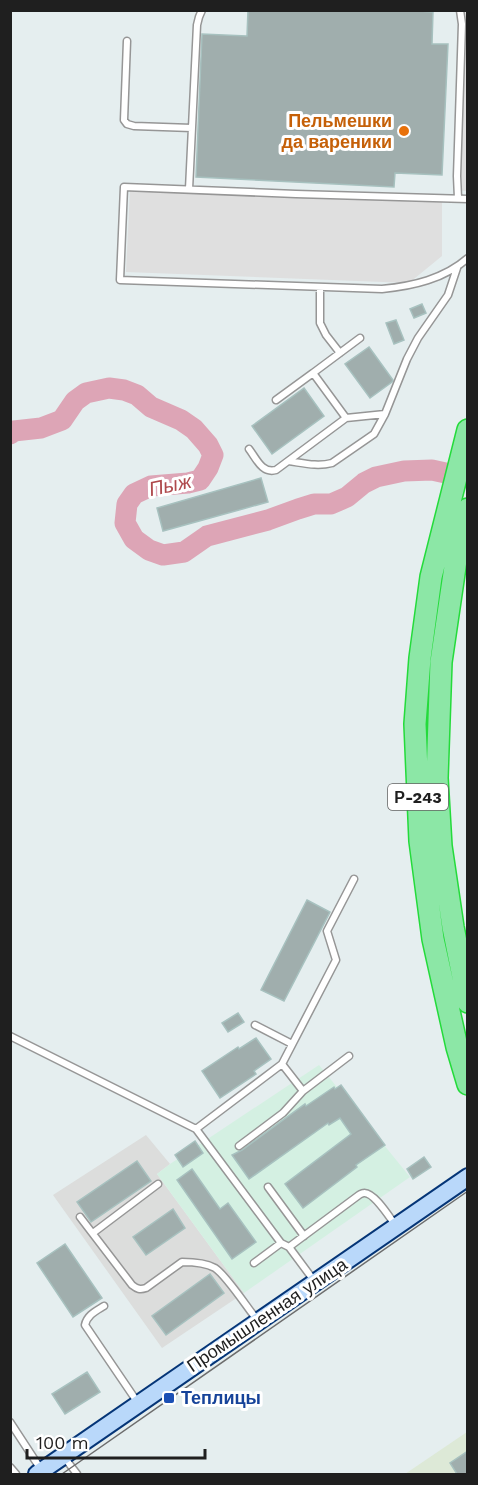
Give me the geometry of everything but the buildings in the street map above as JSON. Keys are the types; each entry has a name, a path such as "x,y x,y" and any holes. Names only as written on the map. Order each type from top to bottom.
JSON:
{"highway":[{"name":"Р-243","path":"467,430 456,560 441,662 437,778 441,846 453,927 468,1002"},
{"name":"Р-243","path":"460,510 432,577 420,658 416,724 420,841 433,939 457,1047 468,1084"}],"street":[{"name":"Промышленная улица","path":"40,1473 138,1403 468,1177"}],"lane":[{"path":"189,189 197,25 202,10"},
{"path":"458,198 457,176 465,25 460,10"},
{"path":"127,41 124,120 127,124 134,126 192,129"},
{"path":"468,199 124,187 120,280 382,289 409,286 429,280 457,268 468,258"},
{"path":"288,461 316,465 332,463 374,434 418,338 448,295 457,268"},
{"path":"320,287 320,323 340,353"},
{"path":"276,400 360,338"},
{"path":"313,373 346,418"},
{"path":"249,449 262,467 271,472 346,418 385,414"},
{"path":"196,1129 282,1064 336,960 327,931 354,879"},
{"path":"255,1025 292,1044"},
{"path":"10,1036 196,1129 281,1243 289,1247 315,1283"},
{"path":"239,1146 283,1113 303,1091 349,1056"},
{"path":"282,1064 303,1091"},
{"path":"93,1233 158,1184"},
{"path":"268,1187 304,1236"},
{"path":"289,1247 364,1192 374,1197 396,1227"},
{"path":"80,1217 136,1288 141,1290 147,1288 182,1262 212,1266 223,1275 258,1322"},
{"path":"254,1263 281,1243"},
{"path":"104,1306 89,1316 85,1325 138,1403"},
{"path":"10,1422 40,1473"},
{"path":"64,1457 77,1474"},
{"path":"10,1467 16,1474"}],"shaded area":[{"path":"462,11 467,12 467,191 455,190 458,23"},
{"path":"130,190 442,202 442,256 409,283 126,272"},
{"path":"319,1065 410,1177 244,1293 157,1174"},
{"path":"146,1135 170,1164 157,1174 244,1293 162,1348 53,1195"},
{"path":"467,1432 467,1474 405,1474"}],"waterway":[{"name":"Пыж","path":"10,434 14,431 41,428 62,420 75,401 86,393 109,388 137,395 151,407 181,420 194,429 208,445 213,455 200,480 151,486 134,494 127,504 125,523 134,539 149,550 163,555 184,552 207,536 268,520 314,504 331,504 347,497 364,483 376,477 404,471 432,470 468,478"}],"tram line":[{"path":"62,1474 468,1191"}],"place":[{"name":"Пельмешки да вареники","path":"404,131"},
{"name":"Теплицы","path":"169,1398"}]}
